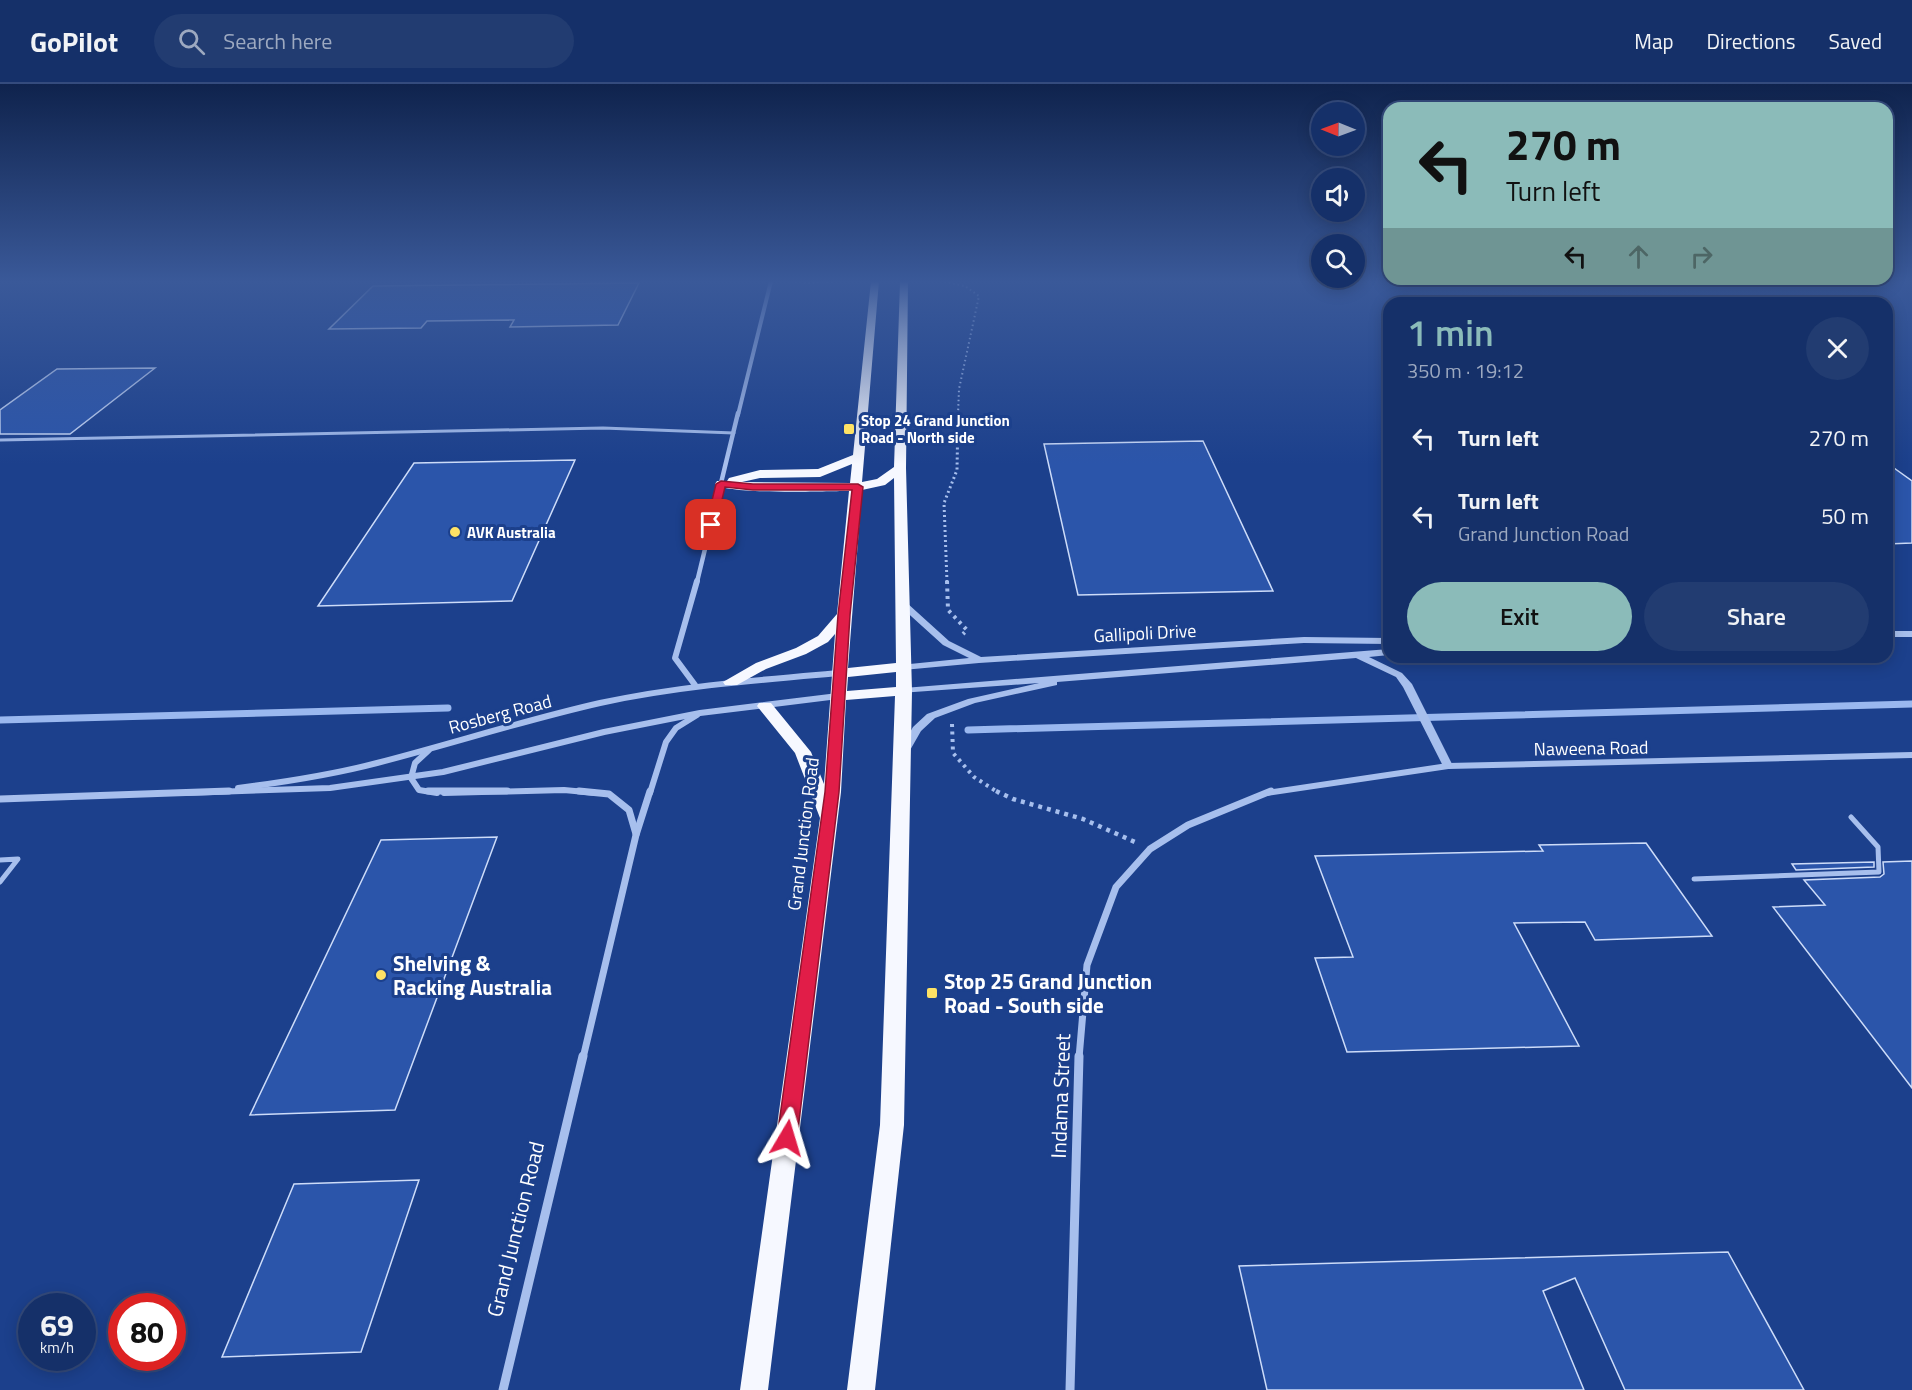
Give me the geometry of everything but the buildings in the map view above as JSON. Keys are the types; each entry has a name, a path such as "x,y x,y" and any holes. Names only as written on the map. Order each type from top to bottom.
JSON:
{"highway":[{"name":"Grand Junction Road","path":"754,1390 829,818 844,615 858,487 870,342"},
{"path":"861,1390 892,1125 904,691 900,468 903,342"},
{"path":"721,484 760,474 819,473 831,470 860,456"},
{"path":"721,484 753,487 858,487 881,482 900,468"},
{"path":"731,682 823,639 844,615"},
{"path":"840,673 903,667"},
{"path":"839,696 904,691"},
{"path":"765,706 803,753 829,818"}],"street":[{"path":"695,685 675,658 685,629 756,342"},
{"path":"903,605 946,643 979,660"},
{"path":"1893,634 1912,633"},
{"name":"Gallipoli Drive","path":"903,667 979,660 1304,640 1383,640"},
{"name":"Gallipoli Drive","path":"904,691 1383,652"},
{"path":"1357,654 1399,675 1408,686 1448,766"},
{"name":"Rosberg Road","path":"168,794 252,786 327,773 430,749 602,703 695,685 840,673"},
{"path":"903,753 917,729 931,716 972,700 1097,674"},
{"name":"Rosberg Road","path":"0,799 330,788 411,778 529,752 604,732 700,713 839,696"},
{"name":"Grand Junction Road","path":"503,1390 636,835 666,742 676,728 700,713"},
{"path":"430,749 415,763 411,778 419,790 438,794 564,790 609,794 629,810 636,835"},
{"name":"Naweena Road","path":"1272,791 1448,766 1912,755"},
{"name":"Indama Street","path":"1070,1390 1079,1045 1087,965 1116,887 1150,849 1188,825 1272,791"}],"lane":[{"path":"0,440 603,428 734,433"},
{"path":"1694,879 1879,872 1878,847 1851,817"},
{"path":"0,860 18,859 0,882"}],"path":[{"path":"944,503 957,470 959,389 970,342"}],"waterway":[{"path":"968,730 1912,704"},
{"path":"0,720 448,708"}],"place":[{"name":"Stop 24 Grand Junction Road - North side","path":"849,429"},
{"name":"AVK Australia","path":"455,532"},
{"name":"Shelving & Racking Australia","path":"381,975"},
{"name":"Stop 25 Grand Junction Road - South side","path":"932,993"}],"route":[{"path":"711,525 721,484 753,487 858,487 844,615 832,792 787,1138"}]}
